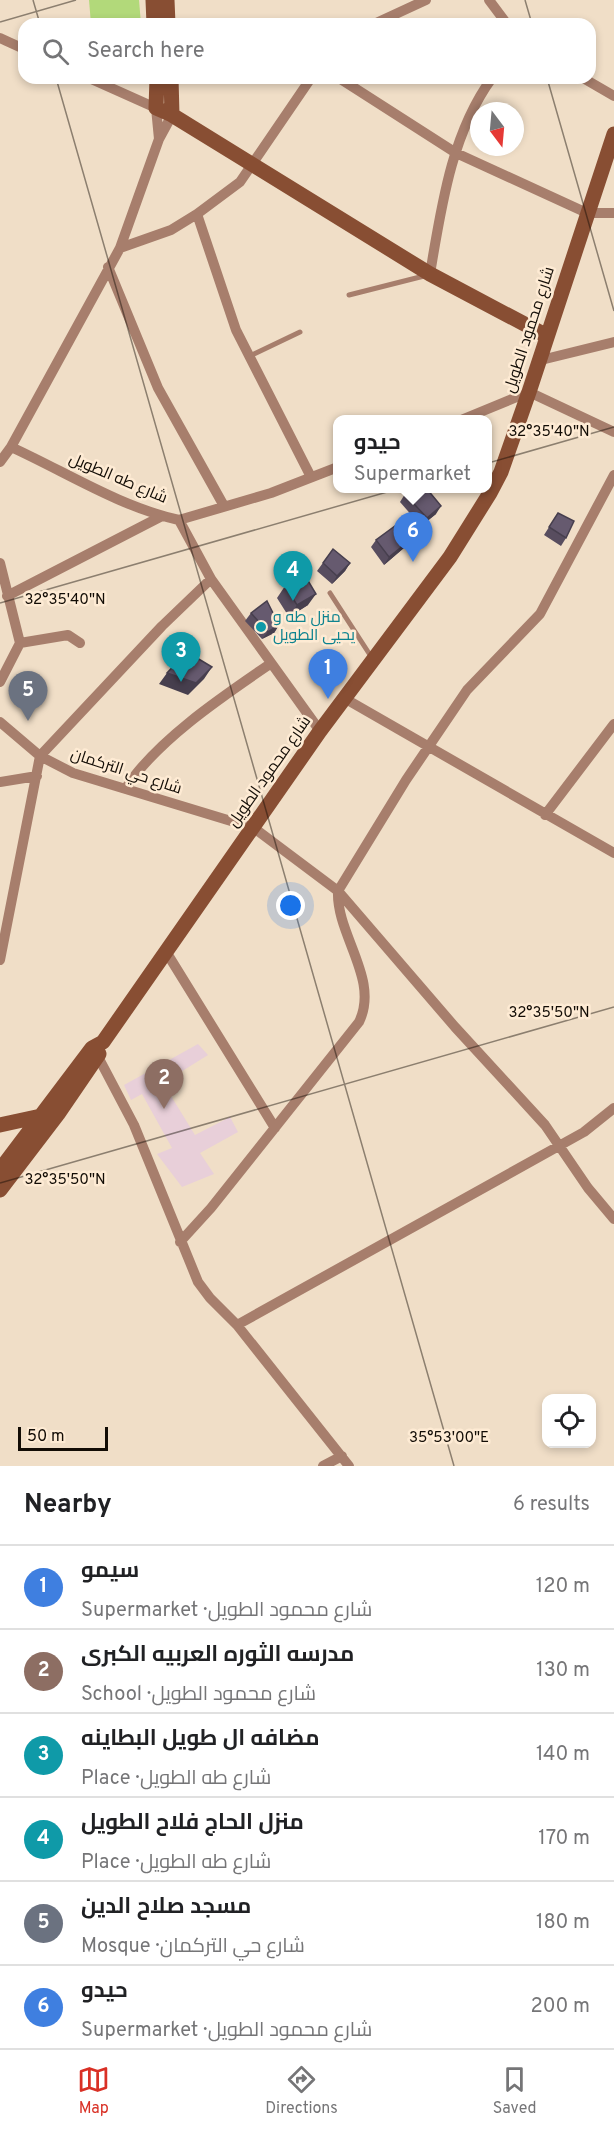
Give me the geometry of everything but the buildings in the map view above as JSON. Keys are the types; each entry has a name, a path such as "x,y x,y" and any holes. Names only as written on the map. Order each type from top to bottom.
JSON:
{"street":[{"path":"153,0 154,18"},
{"path":"167,0 168,18"},
{"path":"387,18 426,0"},
{"path":"489,0 502,18"},
{"path":"0,38 18,46"},
{"path":"102,84 172,115 430,274 547,336"},
{"path":"157,84 159,139"},
{"path":"0,462 11,447 120,248 159,139 172,115 171,84"},
{"path":"120,248 156,236 197,214 240,182 250,164 307,84"},
{"path":"348,84 456,153 587,213 614,213"},
{"path":"430,274 442,203 456,153 488,84"},
{"path":"593,84 614,96"},
{"name":"شارع محمود الطويل","path":"492,489 501,472 529,392 614,134"},
{"path":"197,214 230,315 311,477"},
{"path":"108,267 158,388 224,506"},
{"path":"537,362 614,342"},
{"path":"473,415 529,392 614,432"},
{"name":"شارع طه الطويل","path":"11,447 80,481 162,516 179,520 211,579 320,731"},
{"path":"179,520 271,493 333,469"},
{"path":"180,1242 211,1208 351,1033 365,1011 366,990 338,909 338,891 428,747 467,690 540,614 614,475"},
{"name":"شارع محمود الطويل","path":"0,1170 41,1116 98,1048 320,731 450,557 490,493"},
{"path":"6,596 162,516"},
{"path":"0,563 6,596 20,643 0,682"},
{"path":"0,960 40,756 162,626 211,579"},
{"path":"20,643 68,634 80,644"},
{"path":"126,789 148,759 225,695 270,664"},
{"path":"344,698 614,853"},
{"name":"شارع حي التركمان","path":"0,722 40,756 73,773 254,828 338,891 454,1027 545,1125 588,1188 614,1219"},
{"path":"545,815 614,724"},
{"path":"0,782 37,776"},
{"path":"165,950 275,1128"},
{"path":"0,1190 58,1114 98,1048"},
{"path":"98,1048 134,1125 198,1282 210,1298 237,1325 350,1466"},
{"path":"237,1325 560,1146 584,1132 614,1108"},
{"path":"0,1125 41,1116"},
{"path":"323,1466 342,1456"}],"lane":[{"path":"349,295 420,279 430,274"},
{"path":"249,357 300,332"},
{"path":"330,593 373,660"}],"shaded area":[{"path":"198,1044 208,1055 163,1083 195,1135 230,1117 238,1132 200,1153 214,1174 182,1187 157,1154 172,1148 142,1094 131,1100 124,1085"}],"green space":[{"path":"89,0 139,0 140,18 90,18"}],"place":[{"name":"حيدو","path":"413,562"},
{"name":"منزل الحاج فلاح الطويل","path":"293,601"},
{"name":"منزل طه و يحيى الطويل","path":"261,627"},
{"name":"مضافه ال طويل البطاينه","path":"181,682"},
{"name":"سيمو","path":"328,699"},
{"name":"مسجد صلاح الدين","path":"28,721"},
{"name":"مدرسه الثوره العربيه الكبرى","path":"164,1109"}]}
